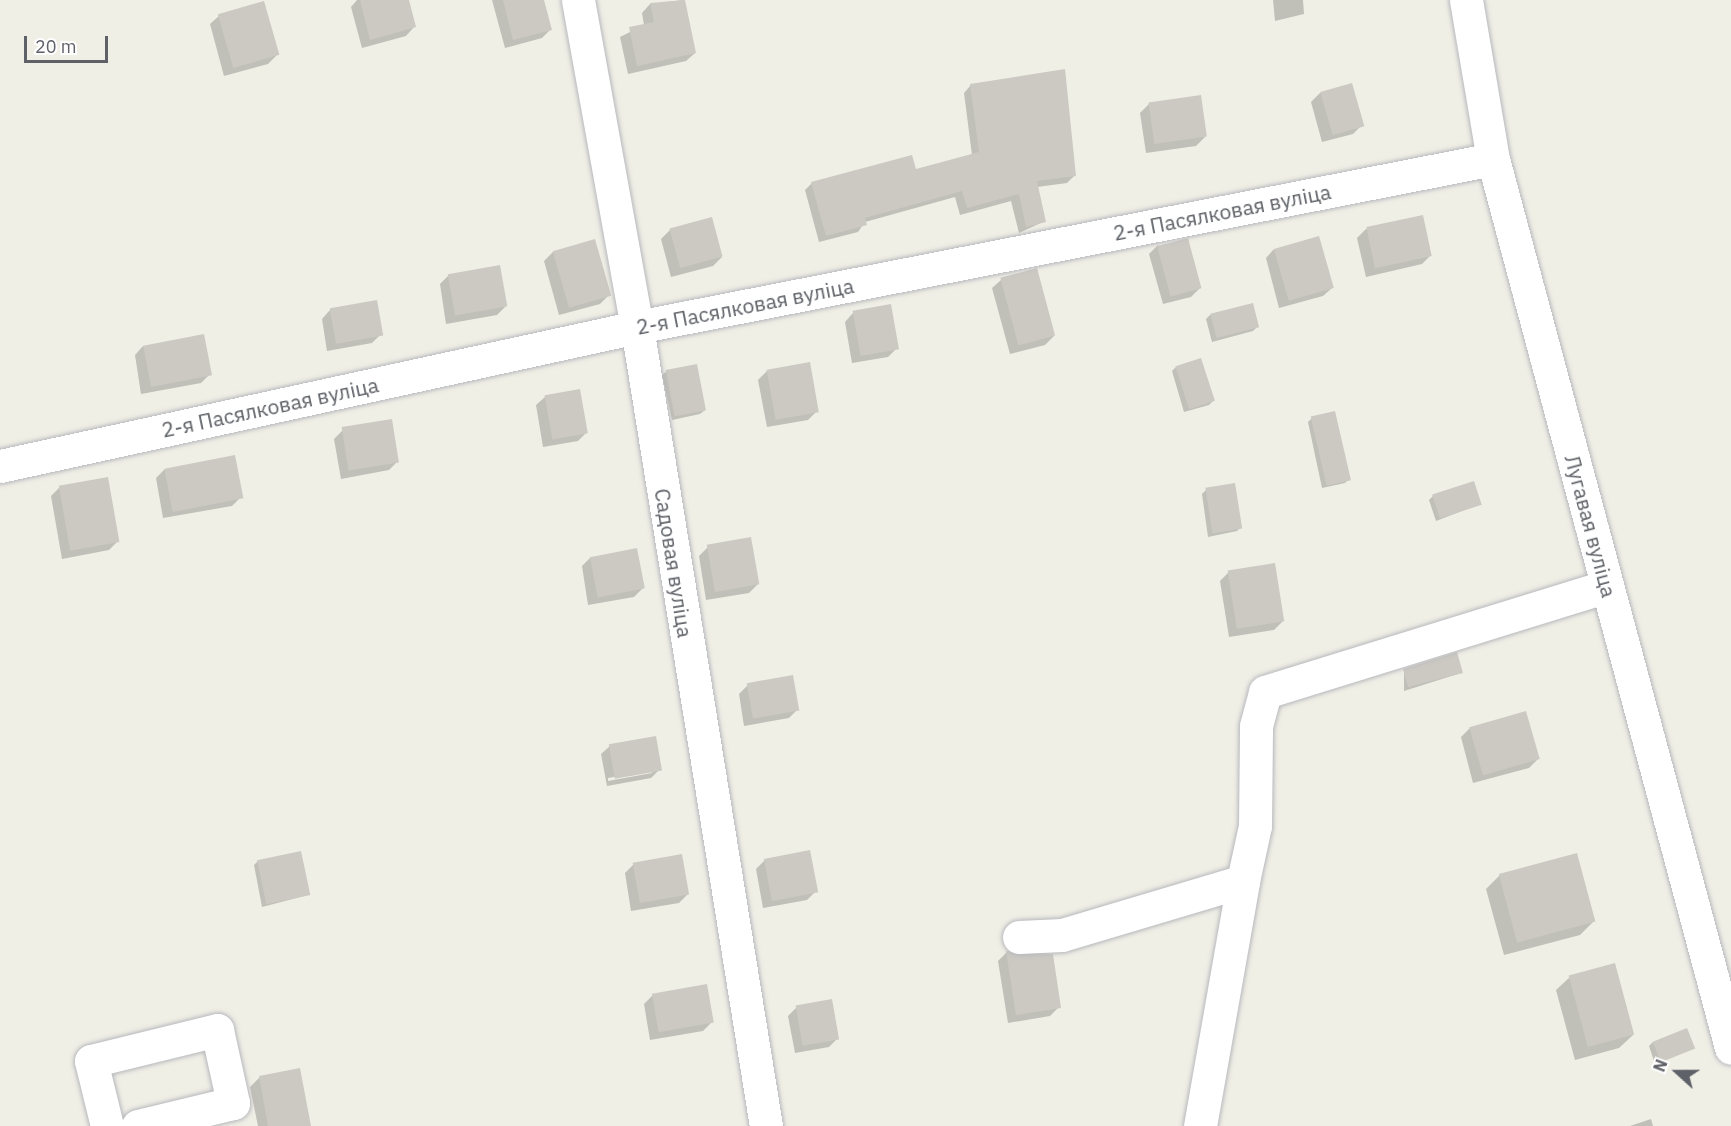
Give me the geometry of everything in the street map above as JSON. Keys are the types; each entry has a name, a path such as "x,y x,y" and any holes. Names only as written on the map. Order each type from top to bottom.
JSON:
{"street":[{"name":"Садовая вуліца","path":"578,0 637,327 766,1126"},
{"name":"Лугавая вуліца","path":"1466,0 1493,159 1731,1048"},
{"name":"2-я Пасялковая вуліца","path":"0,466 637,327 1493,159"},
{"path":"1200,1126 1243,882 1256,826 1256,726 1265,692 1607,586"},
{"path":"1019,937 1062,935 1243,882"},
{"path":"107,1126 91,1061 217,1030 233,1103 138,1126"}],"building":[{"path":"360,0 409,0 416,27 370,40"},
{"path":"503,0 544,0 552,30 513,40"},
{"path":"685,0 696,53 637,66 629,27 654,22 650,3"},
{"path":"264,1 279,55 233,68 218,14"},
{"path":"1065,69 1076,176 1037,181 1046,222 1026,227 1019,194 967,208 962,191 865,218 867,225 826,236 811,182 912,155 916,169 979,152 970,84"},
{"path":"1352,83 1364,126 1333,135 1320,92"},
{"path":"1201,95 1207,137 1154,144 1149,102"},
{"path":"1423,215 1432,256 1375,268 1366,227"},
{"path":"712,217 723,257 680,268 669,228"},
{"path":"1319,236 1334,288 1289,301 1274,249"},
{"path":"1188,238 1201,288 1171,297 1157,246"},
{"path":"595,239 611,296 569,308 553,251"},
{"path":"500,265 507,306 455,316 448,274"},
{"path":"1037,268 1055,336 1018,345 1000,278"},
{"path":"377,300 383,335 336,344 330,308"},
{"path":"1253,303 1259,327 1216,338 1210,314"},
{"path":"891,304 899,349 861,356 853,311"},
{"path":"204,334 212,375 151,387 143,346"},
{"path":"1201,358 1215,401 1189,409 1175,366"},
{"path":"810,362 819,412 776,420 767,370"},
{"path":"697,364 706,410 675,416 666,370"},
{"path":"580,389 588,433 552,440 545,395"},
{"path":"1335,411 1351,480 1327,486 1311,417"},
{"path":"392,419 399,462 349,470 342,427"},
{"path":"235,455 243,498 173,512 164,469"},
{"path":"108,477 119,542 70,551 59,486"},
{"path":"1474,481 1482,505 1440,518 1432,495"},
{"path":"1235,483 1242,528 1213,533 1205,488"},
{"path":"751,537 759,584 715,592 707,545"},
{"path":"637,548 645,588 598,597 590,557"},
{"path":"1275,563 1284,621 1237,629 1228,571"},
{"path":"1457,652 1463,673 1408,687 1403,669"},
{"path":"793,675 799,710 753,719 747,683"},
{"path":"1526,711 1540,759 1483,775 1469,727"},
{"path":"656,736 662,770 615,779 609,744"},
{"path":"810,850 818,892 772,901 764,859"},
{"path":"301,851 310,895 266,904 257,860"},
{"path":"1577,853 1595,922 1517,943 1499,874"},
{"path":"682,854 689,894 640,903 633,863"},
{"path":"1006,951 1053,954 1061,1008 1016,1015"},
{"path":"1615,963 1634,1034 1588,1047 1569,975"},
{"path":"707,984 714,1022 659,1032 652,994"},
{"path":"832,999 839,1039 803,1046 796,1005"},
{"path":"1687,1028 1695,1048 1661,1062 1653,1042"},
{"path":"300,1068 311,1126 268,1126 259,1076"}]}
